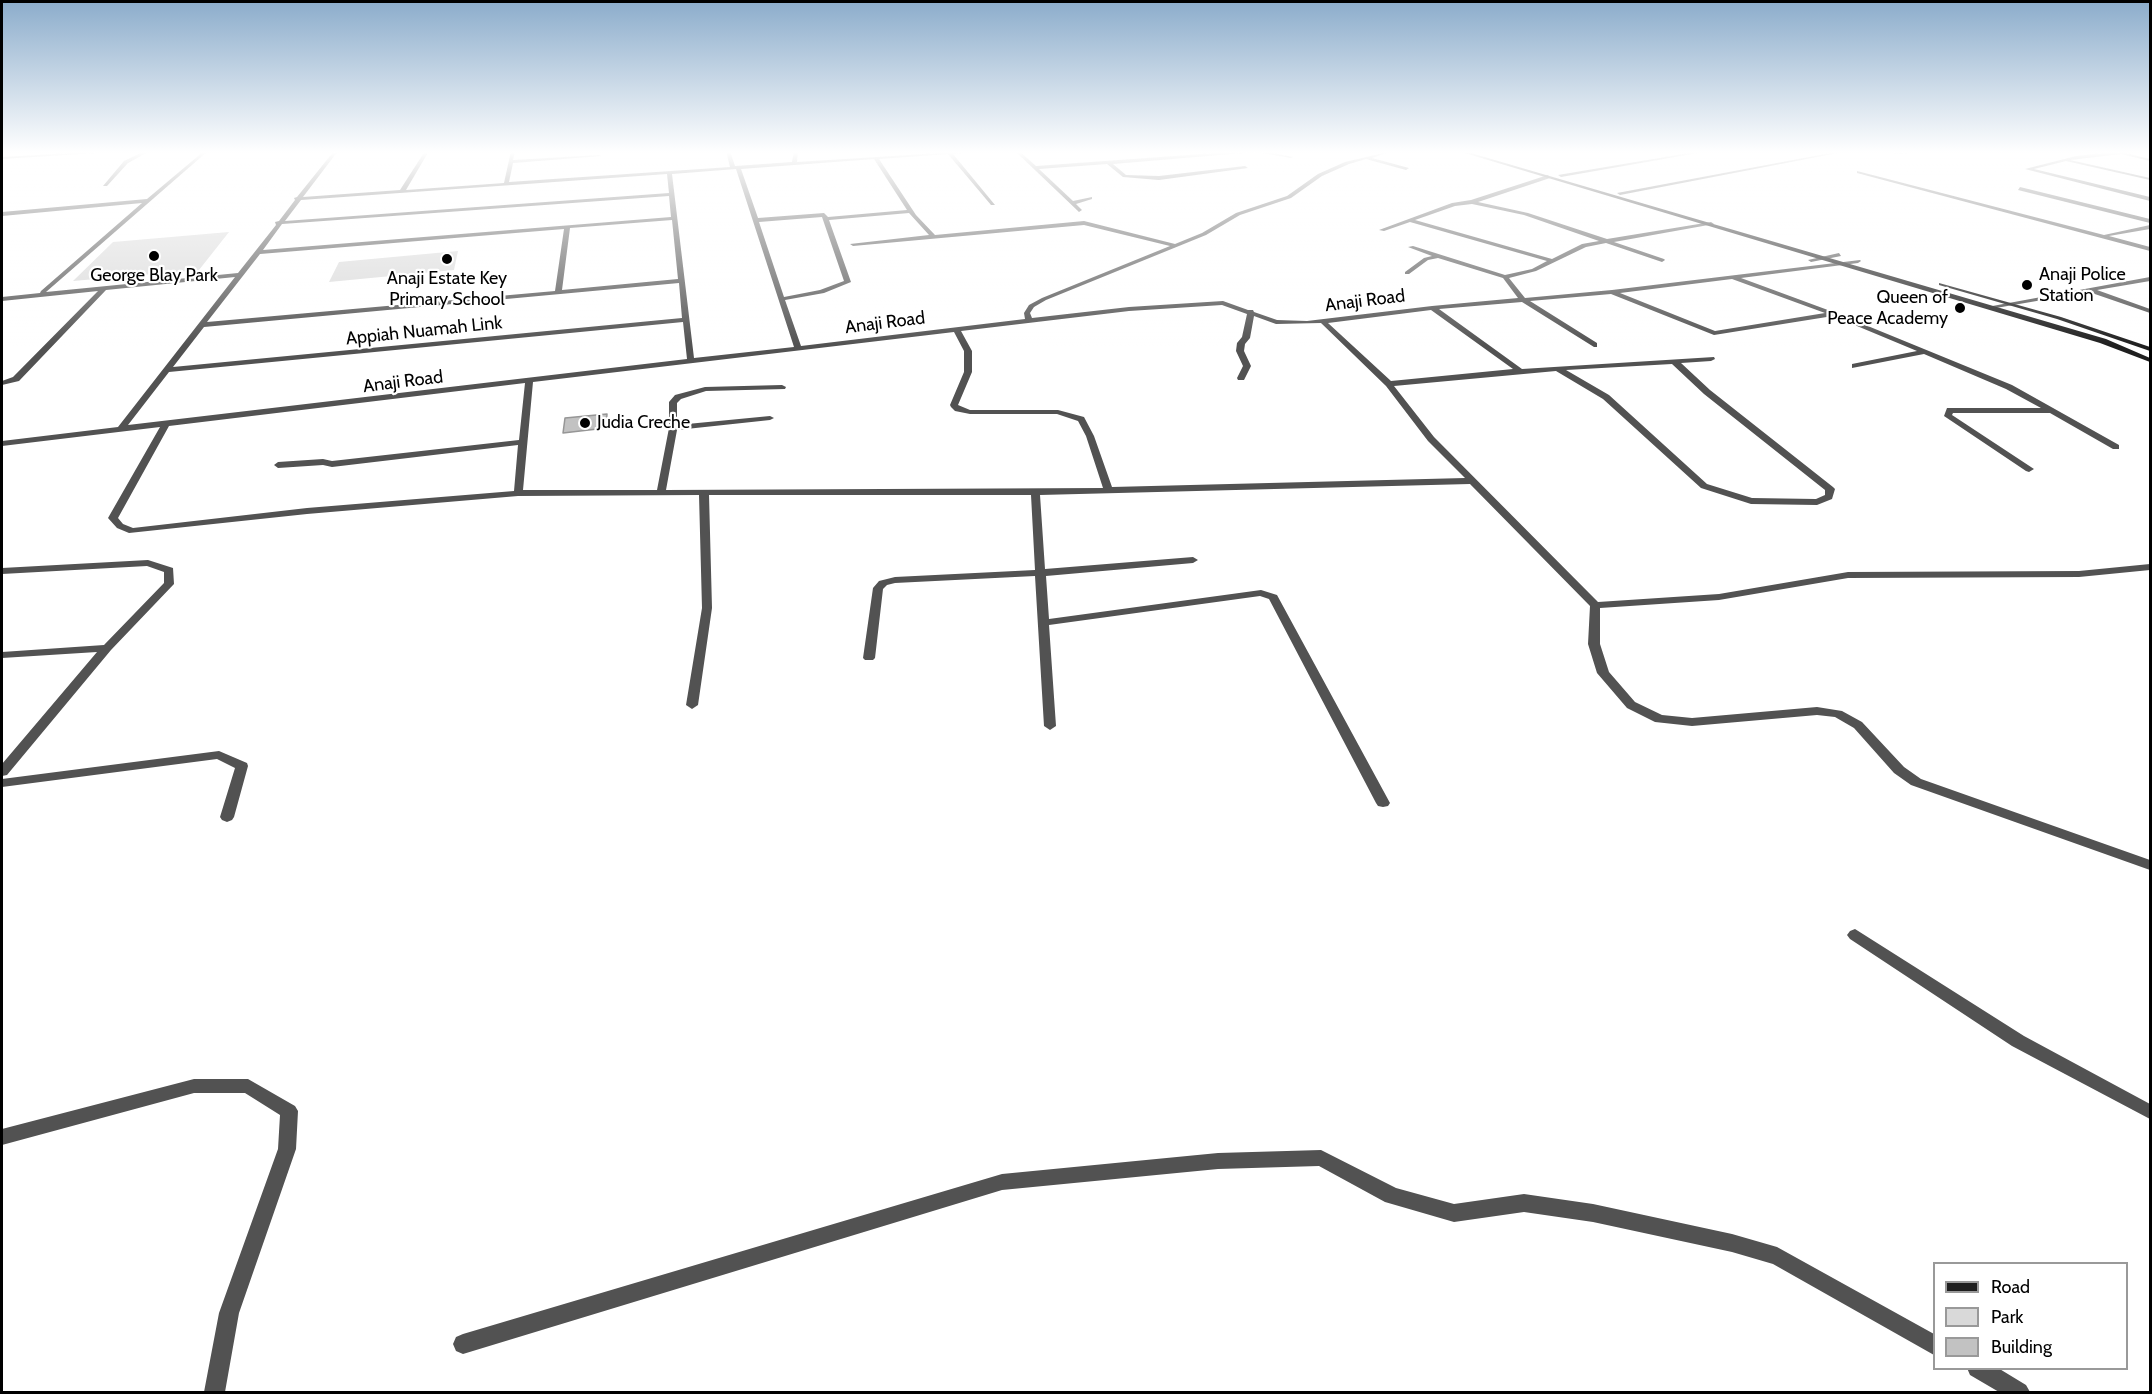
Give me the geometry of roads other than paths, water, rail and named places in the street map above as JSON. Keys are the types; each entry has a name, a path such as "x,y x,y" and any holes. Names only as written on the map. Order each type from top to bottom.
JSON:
{"main road":[{"path":"1683,216 2103,340 2151,360"},
{"path":"1701,216 1912,276"},
{"path":"1934,282 2010,303 2151,349"}],"street":[{"path":"44,292 131,216"},
{"path":"120,430 283,216"},
{"path":"278,223 372,216"},
{"path":"754,216 798,349"},
{"path":"756,220 799,216"},
{"path":"782,299 822,292 849,282 823,216"},
{"path":"826,219 857,216"},
{"path":"915,216 933,236"},
{"path":"1029,321 1027,313 1031,306 1044,299 1204,234 1235,216"},
{"path":"1382,230 1420,216"},
{"path":"1532,216 1662,260"},
{"path":"2027,216 2151,249"},
{"path":"2131,216 2151,221"},
{"path":"256,252 675,218 691,362"},
{"path":"1409,220 1554,261"},
{"path":"853,244 1084,223 1174,245"},
{"path":"1412,247 1505,277 1534,270 1584,245 1711,224"},
{"path":"558,292 567,227"},
{"path":"2103,236 2151,227"},
{"name":"Anaji Road","path":"1770,271 1839,255"},
{"path":"1407,273 1426,259 1437,256"},
{"name":"Anaji Road","path":"2,442 529,382 1029,321 1201,303 1228,303 1276,322 1322,321 1522,299 1612,292 1858,261"},
{"path":"2,299 44,292 238,275"},
{"path":"1732,276 1834,314 2009,387 2116,447"},
{"path":"1505,277 1522,299 1594,345"},
{"path":"1990,307 2151,279"},
{"path":"200,325 682,281"},
{"path":"2,383 12,381 106,287"},
{"path":"2091,291 2151,311"},
{"path":"1612,292 1714,333 1834,314"},
{"path":"1432,308 1520,371"},
{"path":"1240,378 1246,366 1240,351 1241,342 1246,338 1251,312"},
{"name":"Appiah Nuamah Link","path":"165,370 686,320"},
{"path":"1322,321 1389,384 1431,439 1595,605 1594,644 1603,673 1631,705 1659,719 1692,722 1817,711 1838,714 1858,725 1899,770 1916,782 2151,864"},
{"path":"957,330 968,351 968,372 954,405 958,409 970,412 1058,412 1081,419 1090,436 1107,490"},
{"path":"1855,366 1925,352"},
{"path":"1389,384 1520,371 1712,360"},
{"path":"1558,369 1606,397 1704,486 1751,501 1817,502 1829,497 1830,489 1707,392 1674,361"},
{"path":"518,493 521,442 529,382"},
{"path":"661,493 673,428 673,402 686,393 705,389 782,387"},
{"path":"2029,469 1948,416 1950,410 2051,411"},
{"path":"673,428 770,418"},
{"path":"166,424 113,518 120,526 132,531 319,510 518,493 1035,492 1471,481"},
{"path":"278,465 322,462 332,464 521,442"},
{"path":"1035,492 1050,726"},
{"path":"692,705 707,608 704,493"},
{"path":"869,658 878,588 884,583 895,580 1040,573 1193,560"},
{"path":"2,571 148,563 169,570 169,584 106,648 2,772"},
{"path":"1595,605 1719,597 1848,575 2079,574 2151,567"},
{"path":"1043,623 1261,593 1273,597 1383,803"},
{"path":"2,655 106,648"},
{"path":"2,783 219,755 242,766 227,817"},
{"path":"1855,935 2018,1041 2151,1112"},
{"path":"2,1137 194,1086 248,1086 289,1111 287,1149 229,1313 215,1392"},
{"path":"464,1344 1002,1182 1218,1161 1321,1158 1392,1196 1454,1213 1524,1203 1593,1213 1732,1243 1777,1256 1933,1344"},
{"path":"1980,1370 2019,1392"}],"place":[{"name":"George Blay Park","path":"154,256"},
{"name":"Anaji Estate Key Primary School","path":"447,259"},
{"name":"Anaji Police Station","path":"2027,285"},
{"name":"Queen of Peace Academy","path":"1960,308"},
{"name":"Judia Creche","path":"585,423"}]}
